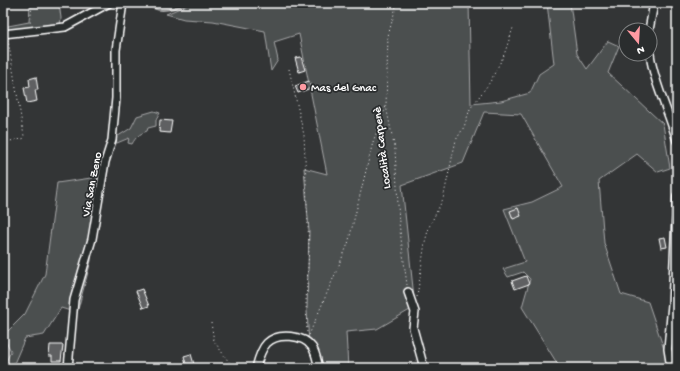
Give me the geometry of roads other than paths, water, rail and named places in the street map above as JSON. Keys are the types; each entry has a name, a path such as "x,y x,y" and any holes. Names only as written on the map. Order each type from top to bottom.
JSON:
{"street":[{"path":"5,34 58,29 71,25 109,3"},
{"name":"Via San Zeno","path":"68,368 74,300 92,239 105,162 112,140 116,98 116,50 123,3"},
{"path":"650,22 654,3"},
{"path":"652,62 655,78 671,119 677,141"},
{"path":"671,368 668,349 672,304 677,196"},
{"path":"408,292 415,312 413,328 424,368"},
{"path":"256,368 261,352 267,343 275,338 285,337 306,339 312,348 319,368"}],"waterway":[{"path":"147,3 151,7 161,10 172,9 187,3"}],"place":[{"name":"Mas del Gnac","path":"303,87"}]}
